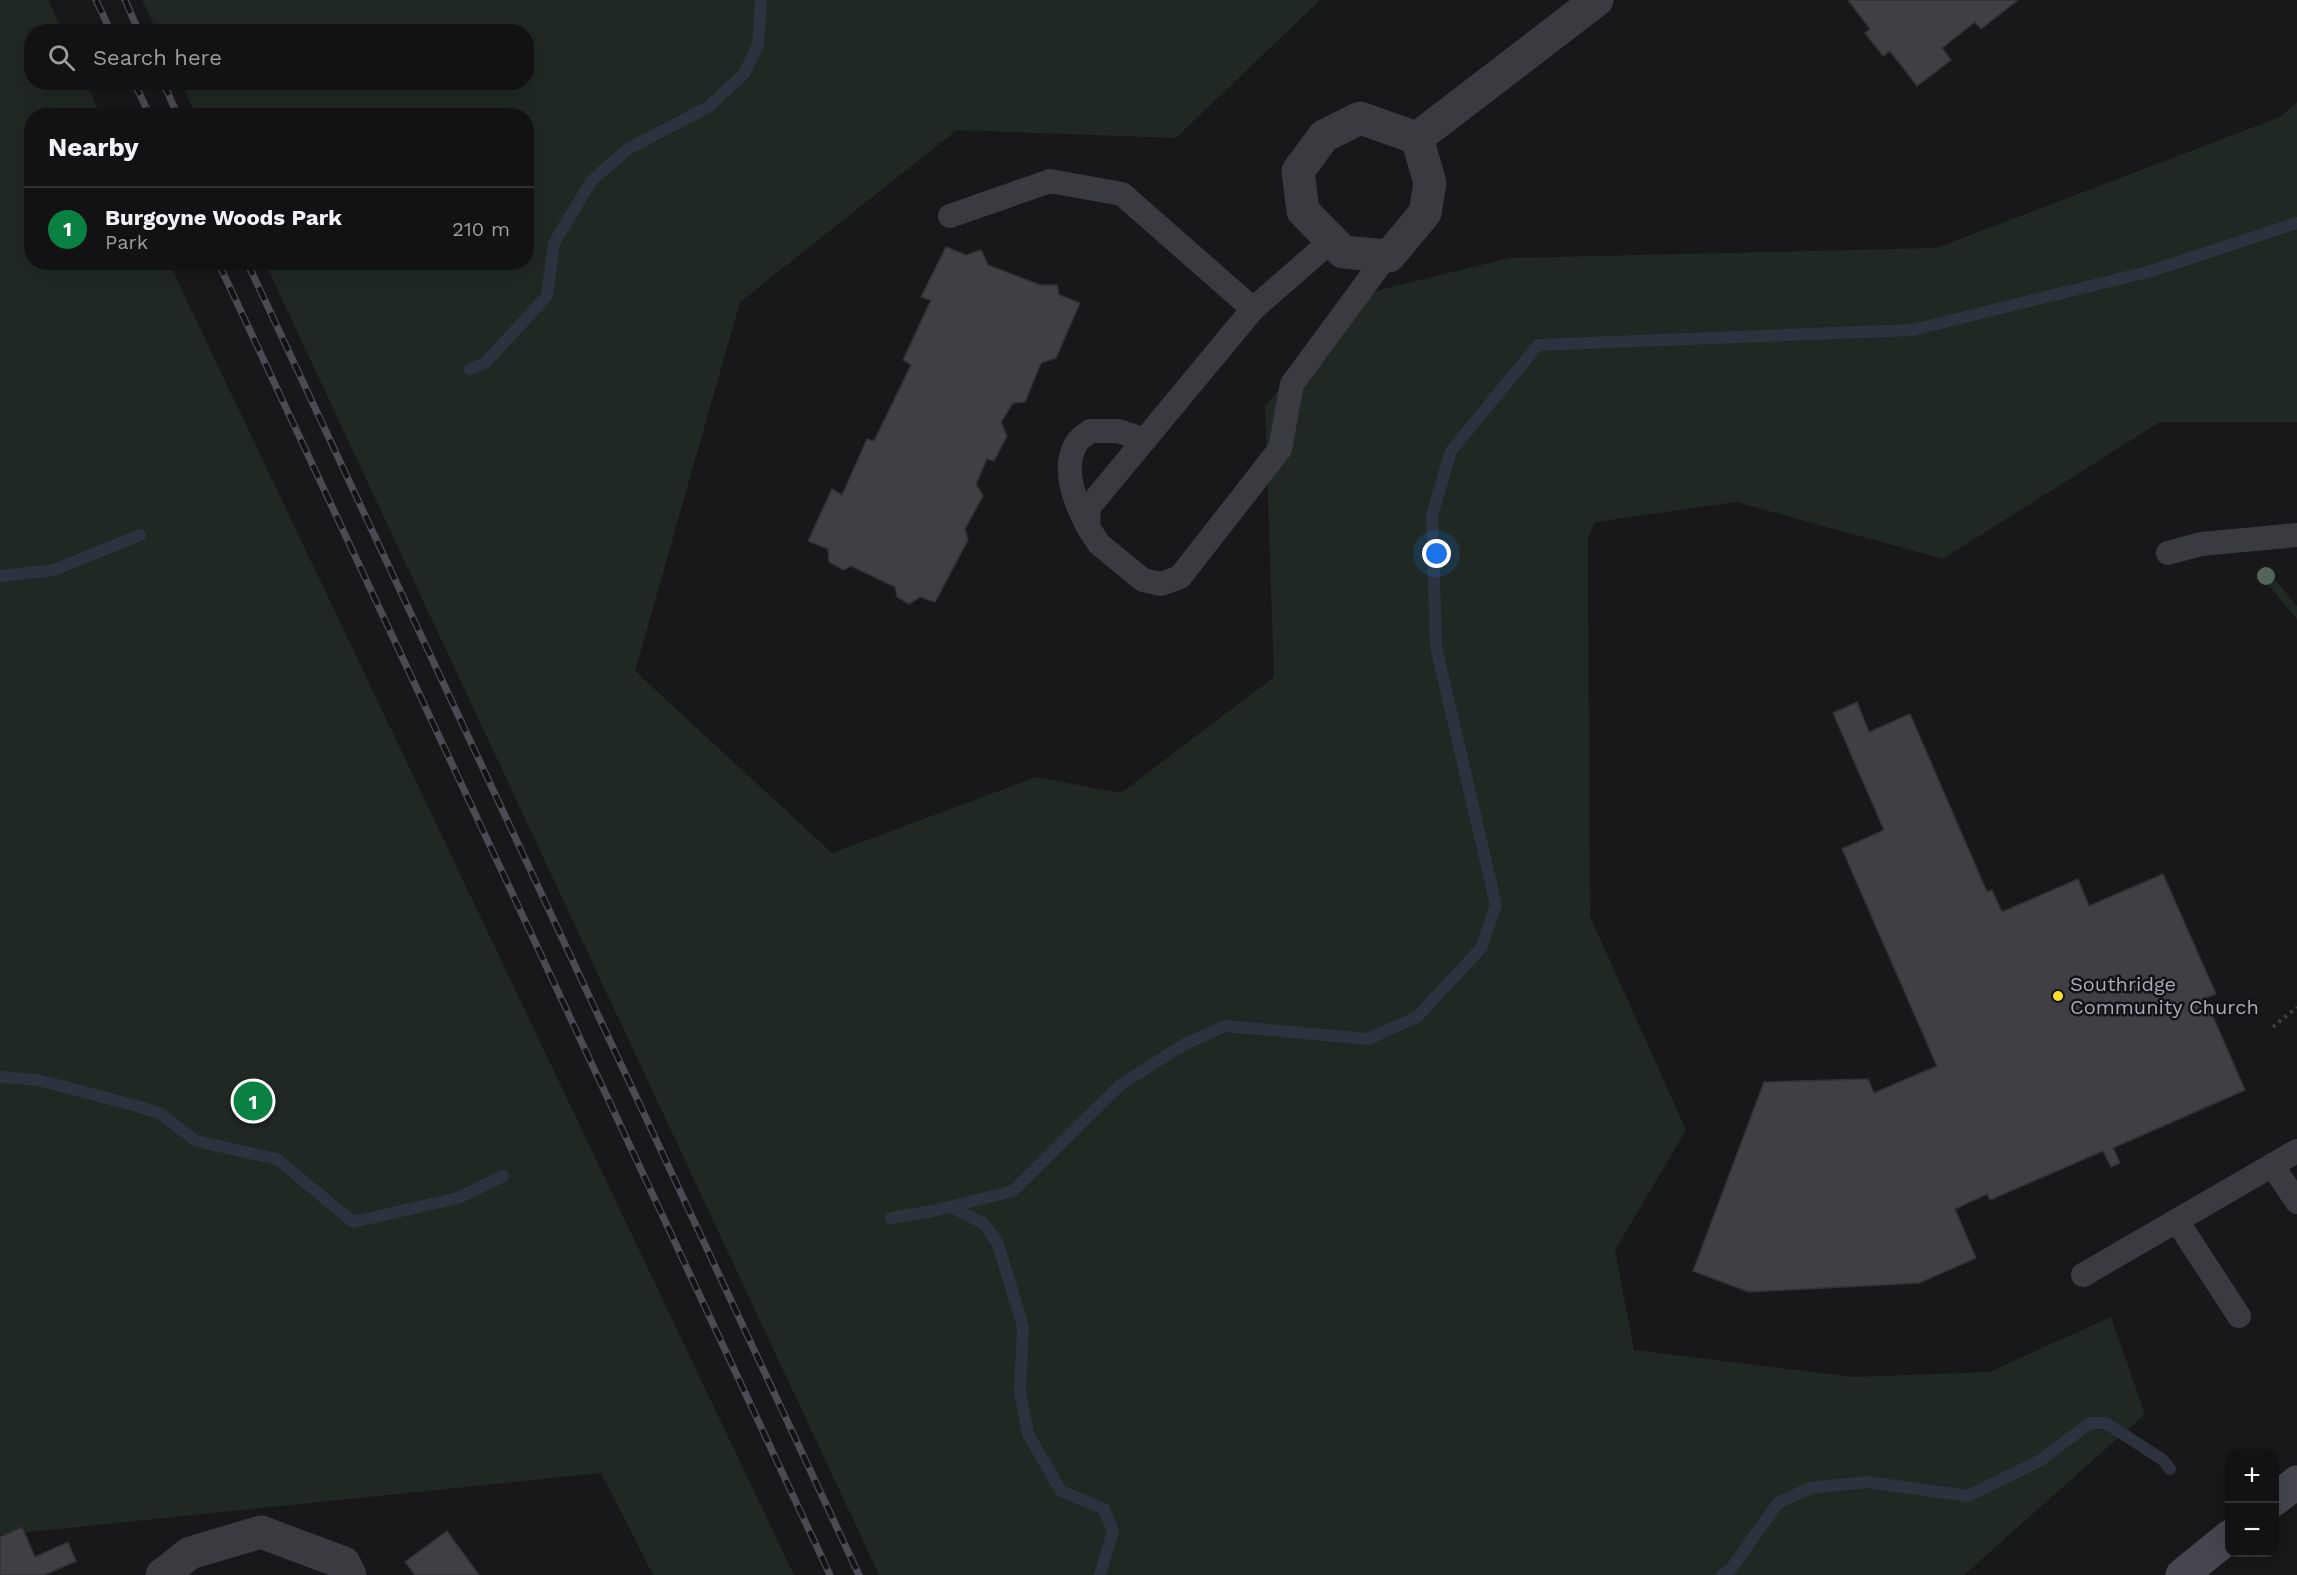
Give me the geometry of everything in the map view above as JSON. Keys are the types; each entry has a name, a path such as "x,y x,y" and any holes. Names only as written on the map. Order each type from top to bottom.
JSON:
{"main road":[{"path":"2279,1496 2297,1482"},
{"path":"2182,1575 2225,1539"}],"street":[{"path":"1417,138 1597,0"},
{"path":"1360,118 1417,138 1431,183 1425,213 1389,256 1343,252 1303,211 1298,171 1324,136 1360,118"},
{"path":"162,1575 190,1553 261,1532 345,1563 350,1575"}],"lane":[{"path":"950,216 1050,181 1122,194 1253,309"},
{"path":"1088,527 1089,507 1253,309 1332,240"},
{"path":"1145,440 1118,431 1090,431 1076,443 1070,465 1076,505 1099,544 1143,580 1161,584 1180,577 1280,449 1292,384 1387,255"},
{"path":"2168,553 2201,544 2297,535"},
{"path":"2083,1275 2297,1151"},
{"path":"2272,1165 2297,1202"},
{"path":"2177,1221 2239,1316"}],"path":[{"path":"2273,1027 2297,1007"}],"shaded area":[{"path":"0,0 48,0 60,24 24,24 24,90 89,90 98,108 24,108 24,270 172,270 794,1575 653,1575 601,1473 0,1535"},
{"path":"142,0 1320,0 1176,138 957,130 740,302 635,671 832,853 1036,777 1121,793 1274,677 1265,406 1362,294 1510,258 1936,248 2280,117 2297,102 2297,422 2160,422 1943,559 1736,502 1595,522 1588,538 1590,916 1686,1130 1615,1250 1634,1350 1854,1377 1989,1372 2111,1317 2145,1414 1964,1575 879,1575 268,270 534,270 534,108 193,108 184,90 534,90 534,24 154,24"},
{"path":"2265,571 2268,571 2297,606 2297,620 2264,579"}],"building":[{"path":"1848,0 2018,0 1981,29 1975,22 1942,48 1951,60 1917,86 1890,51 1883,56 1865,33 1870,29"},
{"path":"946,247 966,255 981,250 988,265 1040,285 1057,285 1059,295 1080,303 1056,358 1041,363 1025,402 1013,403 1001,422 1007,436 994,461 987,459 976,484 983,496 965,529 968,540 935,602 920,597 909,604 897,597 895,587 851,566 843,570 829,562 828,549 808,541 832,489 842,495 867,439 874,441 911,365 903,360 931,300 921,297"},
{"name":"Southridge Community Church","path":"1857,702 1869,732 1910,714 1987,892 1992,890 2002,912 2078,879 2089,906 2163,874 2216,994 2205,998 2245,1090 2113,1148 2120,1163 2111,1167 2103,1151 1990,1200 1987,1194 1955,1209 1976,1258 1919,1283 1749,1292 1693,1271 1764,1082 1868,1079 1874,1093 1937,1066 1842,849 1884,830 1833,713"},
{"path":"22,1527 35,1557 68,1542 76,1561 44,1575 0,1575 0,1537"},
{"path":"447,1531 479,1575 415,1575 405,1562"}],"waterway":[{"path":"470,369 485,363 547,296 554,243 592,180 628,149 708,107 744,74 758,45 761,0"},
{"path":"891,1218 932,1211 1013,1191 1120,1085 1185,1044 1225,1026 1368,1039 1417,1017 1481,948 1496,905 1436,647 1432,515 1451,451 1538,345 1912,330 2151,271 2297,223"},
{"path":"0,576 54,570 140,535"},
{"path":"0,1077 38,1080 137,1106 161,1114 196,1141 277,1159 353,1222 458,1198 503,1176"},
{"path":"952,1207 984,1224 998,1244 1023,1327 1020,1391 1028,1434 1061,1491 1104,1509 1113,1531 1100,1575"},
{"path":"1722,1575 1731,1569 1778,1503 1810,1488 1867,1482 1968,1496 2041,1460 2090,1423 2106,1423 2163,1460 2170,1469"}],"railway":[{"path":"96,0 107,24"},
{"path":"125,0 136,24"},
{"path":"138,90 146,108"},
{"path":"167,90 174,108"},
{"path":"222,270 830,1575"},
{"path":"251,270 859,1575"}],"place":[{"name":"Southridge Community Church","path":"2058,996"},
{"name":"Burgoyne Woods Park","path":"253,1101"}]}
